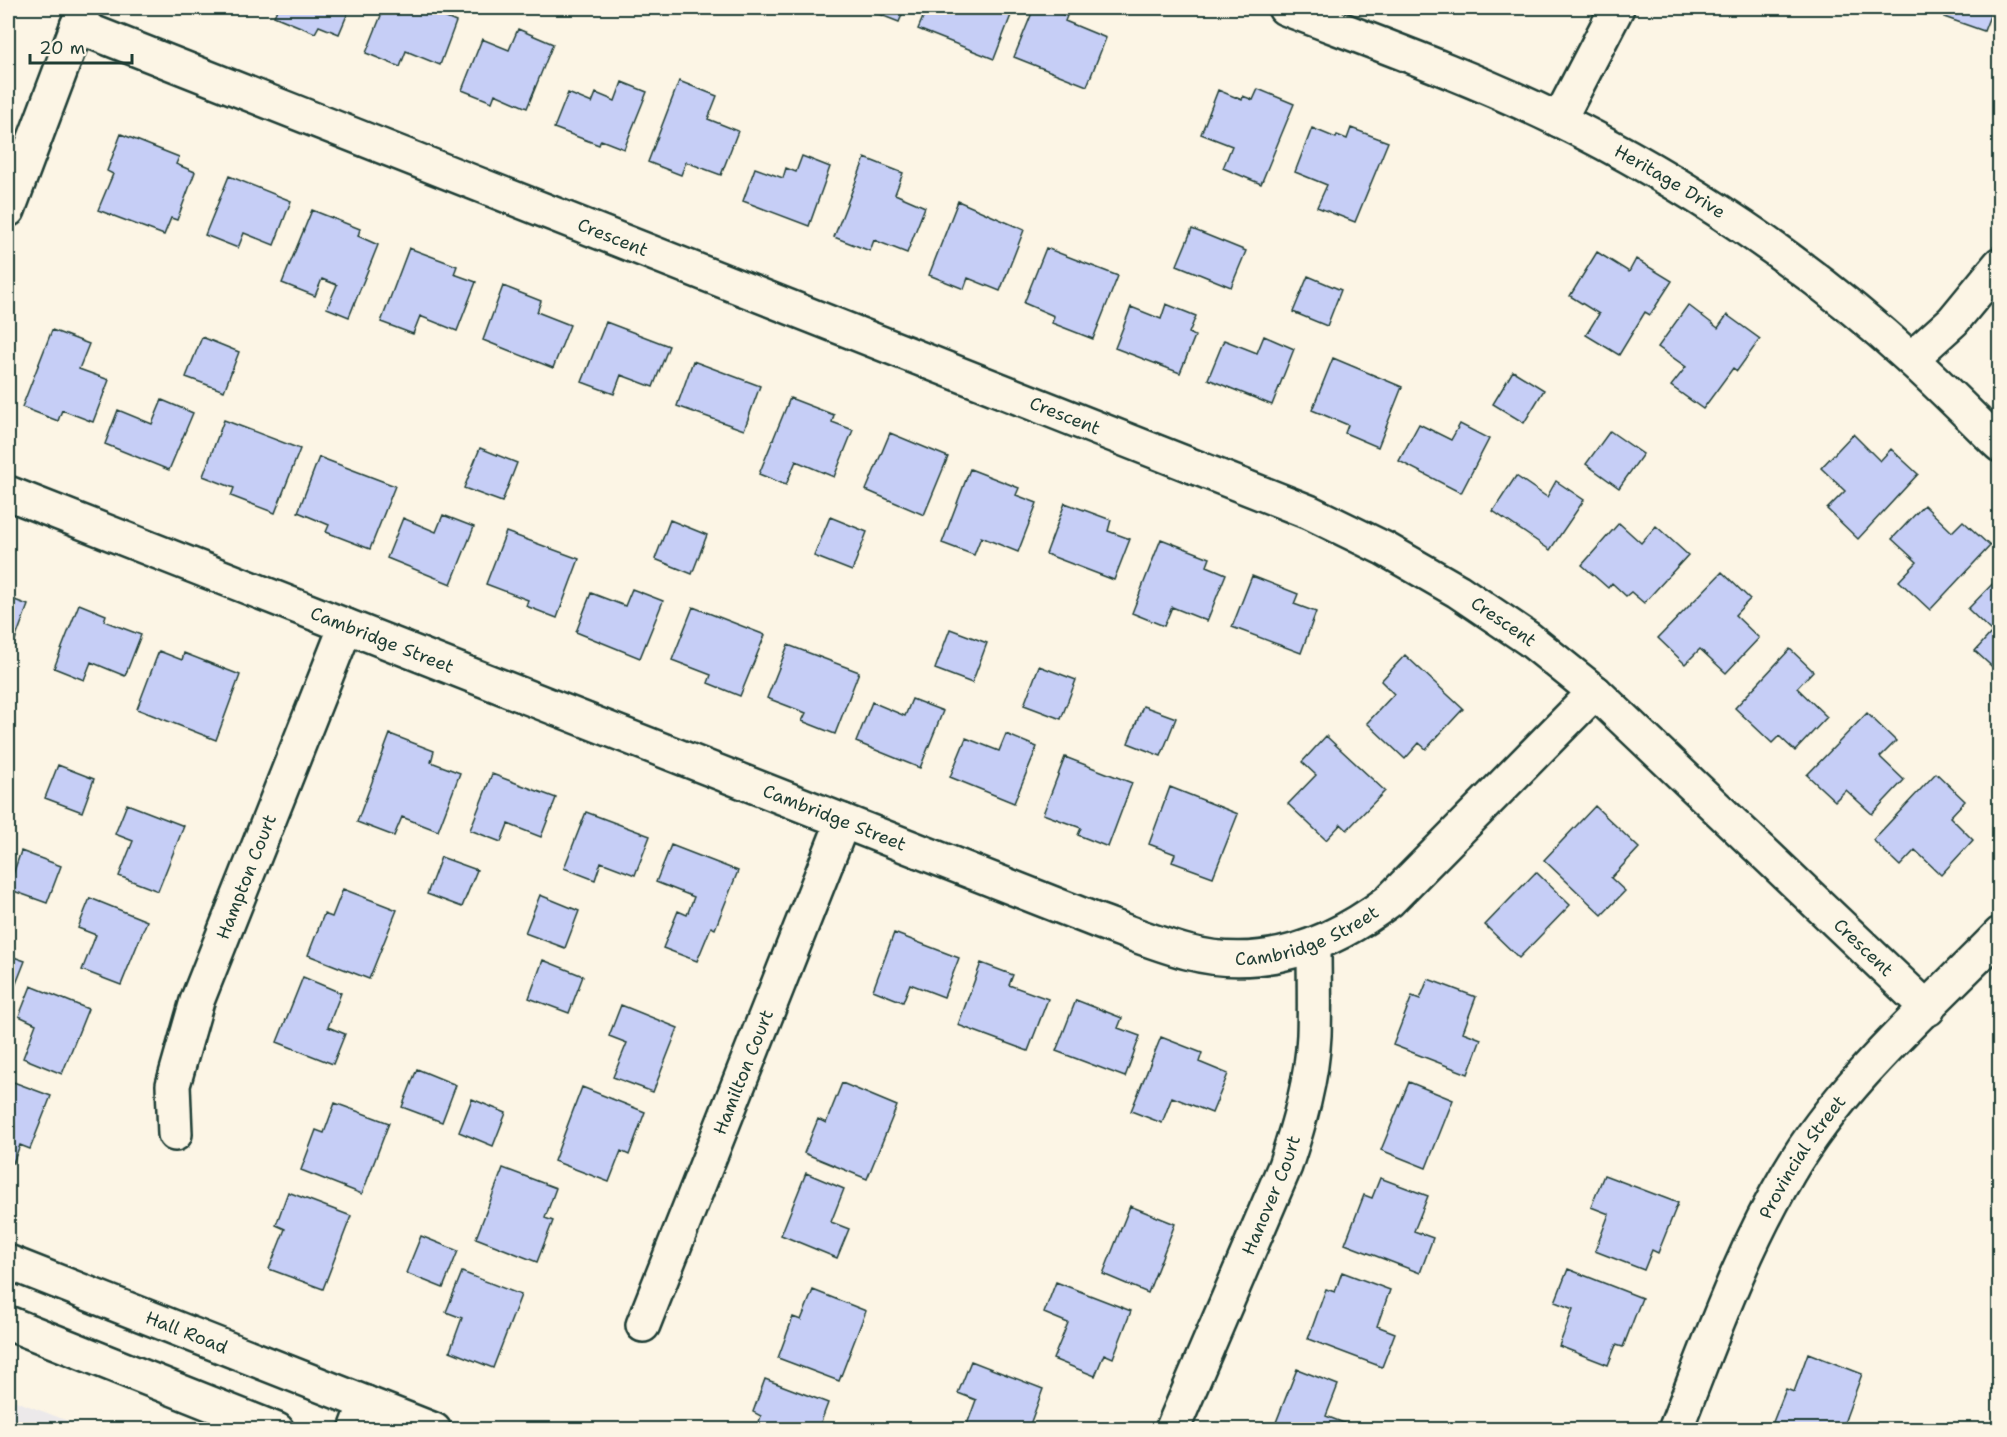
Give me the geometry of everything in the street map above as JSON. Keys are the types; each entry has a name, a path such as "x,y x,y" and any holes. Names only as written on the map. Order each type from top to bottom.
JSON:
{"street":[{"name":"Heritage Drive","path":"1285,8 1559,120 1666,179 1750,233 1832,293 1911,359 2000,444"},
{"path":"1559,120 1617,8"},
{"path":"8,210 81,17"},
{"name":"Crescent","path":"81,17 1309,512 1385,549 1458,591 1529,639 1594,692 1928,1009"},
{"path":"1911,359 1953,321 2000,264"},
{"name":"Cambridge Street","path":"8,493 1100,922 1188,952 1227,958 1286,955 1314,946 1358,925 1389,901 1594,692"},
{"name":"Hampton Court","path":"175,1134 173,1085 197,1002 346,626"},
{"name":"Hamilton Court","path":"643,1325 843,821"},
{"name":"Provincial Street","path":"1675,1430 1734,1280 1757,1230 1790,1170 1829,1114 1861,1075 2000,934"},
{"name":"Hanover Court","path":"1172,1430 1285,1166 1298,1128 1310,1076 1314,1036 1314,946"},
{"name":"Hall Road","path":"8,1262 361,1416 434,1430"},
{"path":"8,1323 277,1430"}],"shaded area":[{"path":"8,1398 89,1429 8,1429"}],"building":[{"path":"278,8 350,8 339,34 319,26 315,33 274,16"},
{"path":"384,8 422,8 456,22 440,65 406,51 400,67 366,53"},
{"path":"863,8 905,8 899,22"},
{"path":"927,8 1007,8 1013,10 994,59 918,29"},
{"path":"1034,8 1044,8 1067,16 1065,21 1106,38 1087,86 1014,57"},
{"path":"1948,8 1993,8 1984,31 1944,17"},
{"path":"518,29 553,44 527,108 495,94 492,102 462,90 482,39 509,50"},
{"path":"679,81 717,96 708,119 738,131 721,175 686,162 681,175 648,162"},
{"path":"622,82 647,92 624,149 601,140 599,145 554,128 568,93 592,103 596,93 615,101"},
{"path":"1258,89 1294,104 1261,184 1223,168 1232,146 1201,134 1218,90 1242,100 1243,96 1253,100"},
{"path":"1312,128 1336,138 1337,135 1347,139 1351,128 1388,142 1355,222 1317,207 1327,185 1295,172"},
{"path":"121,134 179,157 176,164 195,172 177,220 171,218 164,235 98,210 113,174 107,171"},
{"path":"802,156 830,167 809,226 743,201 755,168 783,178 786,168 796,172"},
{"path":"865,158 903,173 895,194 925,207 907,253 874,240 870,251 834,237"},
{"path":"229,176 291,201 274,245 244,233 238,248 205,235"},
{"path":"958,201 1024,230 1000,291 968,278 964,289 929,275"},
{"path":"312,210 360,229 358,236 378,245 349,317 327,308 337,285 322,279 315,296 282,283"},
{"path":"1192,229 1246,251 1231,287 1177,265"},
{"path":"409,248 457,266 454,274 476,282 457,331 420,316 413,334 381,322"},
{"path":"1046,248 1118,276 1093,339 1052,323 1054,316 1024,303"},
{"path":"1597,252 1629,272 1636,259 1672,281 1650,315 1645,312 1619,355 1586,335 1599,314 1570,296"},
{"path":"1308,276 1341,290 1327,326 1293,312"},
{"path":"503,286 541,301 537,312 570,325 553,368 483,340"},
{"path":"1166,304 1196,316 1189,333 1195,336 1180,373 1115,348 1131,307 1161,319"},
{"path":"1688,305 1718,328 1727,315 1760,339 1737,371 1733,368 1703,409 1671,386 1686,367 1658,347"},
{"path":"606,322 669,346 653,387 621,375 614,394 582,382"},
{"path":"52,330 89,344 79,369 109,380 93,422 62,410 58,421 22,407"},
{"path":"1264,336 1294,349 1272,405 1208,379 1224,340 1257,353"},
{"path":"202,337 239,352 224,391 186,377"},
{"path":"1333,358 1402,387 1378,447 1345,433 1348,425 1312,410"},
{"path":"693,361 760,386 744,430 677,406"},
{"path":"1513,371 1544,390 1524,423 1493,404"},
{"path":"790,398 834,415 832,422 853,430 834,477 796,461 786,485 759,474"},
{"path":"162,400 193,413 169,470 105,444 118,410 152,424"},
{"path":"224,420 300,449 275,513 231,496 234,488 203,476"},
{"path":"1419,424 1451,440 1460,424 1489,439 1461,493 1399,461"},
{"path":"1610,431 1643,454 1619,488 1586,464"},
{"path":"890,433 948,457 924,515 866,490"},
{"path":"1853,434 1880,461 1891,449 1918,474 1858,539 1827,509 1845,491 1821,468"},
{"path":"480,448 517,463 502,502 464,488"},
{"path":"319,457 395,486 370,549 326,532 329,525 298,512"},
{"path":"970,469 1019,488 1016,495 1037,503 1018,552 981,537 974,555 942,543"},
{"path":"1516,476 1547,497 1556,481 1584,500 1550,550 1493,511"},
{"path":"1065,503 1111,520 1108,531 1130,539 1114,580 1046,554"},
{"path":"1924,505 1952,532 1963,521 1990,546 1930,610 1899,581 1917,562 1892,539"},
{"path":"443,515 474,527 451,584 387,558 403,518 436,532"},
{"path":"830,517 867,532 852,571 814,556"},
{"path":"670,520 707,535 692,574 655,559"},
{"path":"1619,523 1641,543 1656,526 1688,555 1644,603 1631,592 1626,596 1612,583 1608,588 1582,565"},
{"path":"506,532 579,559 557,618 526,606 528,600 486,584"},
{"path":"1161,539 1210,558 1207,566 1226,574 1207,621 1172,607 1164,626 1132,613"},
{"path":"1722,572 1750,599 1735,615 1759,638 1726,673 1700,649 1685,664 1658,638"},
{"path":"1252,576 1298,594 1294,604 1316,612 1301,653 1232,627"},
{"path":"2000,576 2000,674 1975,651 1992,632 1968,609"},
{"path":"632,589 663,601 640,658 576,632 591,593 625,606"},
{"path":"8,591 14,593 12,599 28,605 8,659"},
{"path":"79,604 106,615 104,621 141,635 125,676 91,662 84,680 54,668"},
{"path":"693,607 765,635 740,696 708,683 711,675 672,660"},
{"path":"950,629 987,643 972,683 935,669"},
{"path":"788,645 859,672 835,734 802,721 806,713 767,698"},
{"path":"1790,649 1813,671 1797,688 1827,717 1795,751 1779,736 1772,743 1735,708"},
{"path":"159,651 182,660 184,653 240,675 216,740 137,709"},
{"path":"1405,655 1463,709 1426,749 1419,743 1405,759 1367,723 1394,694 1381,681"},
{"path":"1039,666 1076,680 1061,719 1024,705"},
{"path":"912,699 943,711 920,768 856,742 872,702 905,716"},
{"path":"1143,706 1176,718 1161,756 1128,743"},
{"path":"1867,713 1896,741 1880,757 1904,780 1872,814 1846,790 1835,801 1807,775"},
{"path":"390,734 434,751 431,762 460,773 438,831 402,817 394,836 357,822"},
{"path":"1006,734 1037,747 1014,803 950,777 966,738 999,751"},
{"path":"1326,736 1385,791 1347,830 1341,824 1326,840 1288,804 1316,775 1302,762"},
{"path":"1065,757 1132,783 1108,847 1078,835 1081,828 1043,814"},
{"path":"58,765 94,779 82,812 45,798"},
{"path":"1936,773 1965,801 1950,817 1973,840 1941,875 1915,850 1900,866 1873,840"},
{"path":"492,774 556,798 541,837 508,824 501,842 470,830"},
{"path":"1170,787 1238,814 1213,877 1172,862 1175,854 1149,844"},
{"path":"127,804 184,826 158,891 119,876 133,841 115,834"},
{"path":"1595,806 1639,848 1611,878 1625,891 1602,915 1544,860"},
{"path":"586,812 650,836 635,875 601,862 595,880 564,868"},
{"path":"671,845 738,871 715,929 711,927 697,961 663,948 678,911 687,915 694,897 656,882"},
{"path":"21,851 61,866 47,903 8,889"},
{"path":"441,857 477,870 462,907 427,894"},
{"path":"1536,872 1570,905 1519,958 1485,925"},
{"path":"343,889 397,910 369,979 308,955 324,914 332,917"},
{"path":"540,895 579,911 565,948 525,933"},
{"path":"90,898 147,921 121,985 82,970 96,935 78,928"},
{"path":"894,933 959,958 944,997 910,984 903,1002 873,990"},
{"path":"8,955 25,961 10,999 8,998"},
{"path":"543,960 583,976 569,1013 529,998"},
{"path":"981,963 1013,975 1009,985 1048,999 1028,1051 958,1025"},
{"path":"303,977 341,993 328,1027 345,1034 333,1064 277,1042"},
{"path":"1428,979 1476,997 1463,1032 1481,1039 1468,1074 1393,1045 1412,996 1420,999"},
{"path":"31,986 88,1009 62,1074 23,1058 36,1024 19,1016"},
{"path":"1076,1000 1122,1018 1118,1028 1140,1036 1125,1077 1056,1051"},
{"path":"621,1005 678,1028 653,1092 613,1077 627,1043 609,1036"},
{"path":"1161,1037 1202,1053 1199,1062 1228,1074 1212,1113 1172,1097 1162,1123 1131,1111"},
{"path":"417,1069 456,1085 442,1122 402,1107"},
{"path":"8,1080 51,1096 30,1149 20,1145 13,1163 8,1161"},
{"path":"1409,1082 1453,1100 1426,1168 1381,1150"},
{"path":"842,1083 897,1106 867,1179 804,1153 818,1119 826,1123"},
{"path":"582,1087 645,1112 629,1155 621,1151 609,1182 554,1161"},
{"path":"472,1099 506,1113 493,1146 459,1132"},
{"path":"335,1103 389,1123 362,1194 301,1170 316,1130 324,1133"},
{"path":"503,1168 556,1188 545,1218 553,1221 537,1262 476,1238"},
{"path":"806,1173 844,1189 831,1222 849,1229 837,1258 781,1235"},
{"path":"1604,1175 1678,1203 1658,1253 1652,1250 1644,1270 1595,1251 1609,1214 1591,1207"},
{"path":"1380,1178 1428,1196 1414,1231 1433,1238 1420,1273 1345,1244 1364,1195 1372,1198"},
{"path":"288,1192 351,1216 323,1289 269,1269 285,1229 276,1225"},
{"path":"1130,1206 1175,1224 1148,1293 1103,1274"},
{"path":"421,1236 458,1251 443,1288 406,1273"},
{"path":"1568,1269 1642,1298 1623,1347 1616,1345 1608,1365 1559,1346 1573,1309 1555,1302"},
{"path":"462,1272 521,1295 493,1368 450,1351 462,1318 446,1312"},
{"path":"1342,1272 1390,1290 1377,1326 1395,1333 1382,1367 1308,1339 1326,1289 1335,1292"},
{"path":"1056,1282 1131,1311 1113,1358 1104,1354 1095,1376 1053,1359 1068,1323 1044,1313"},
{"path":"813,1290 866,1311 839,1381 778,1358 793,1317 801,1320"},
{"path":"1808,1353 1862,1374 1844,1423 1860,1430 1792,1430 1773,1422 1786,1389 1794,1392"},
{"path":"971,1361 1043,1389 1028,1430 965,1430 976,1400 958,1393"},
{"path":"1297,1369 1338,1385 1326,1416 1344,1423 1342,1430 1273,1430"},
{"path":"765,1379 828,1403 818,1430 756,1430 761,1416 753,1412"}]}
